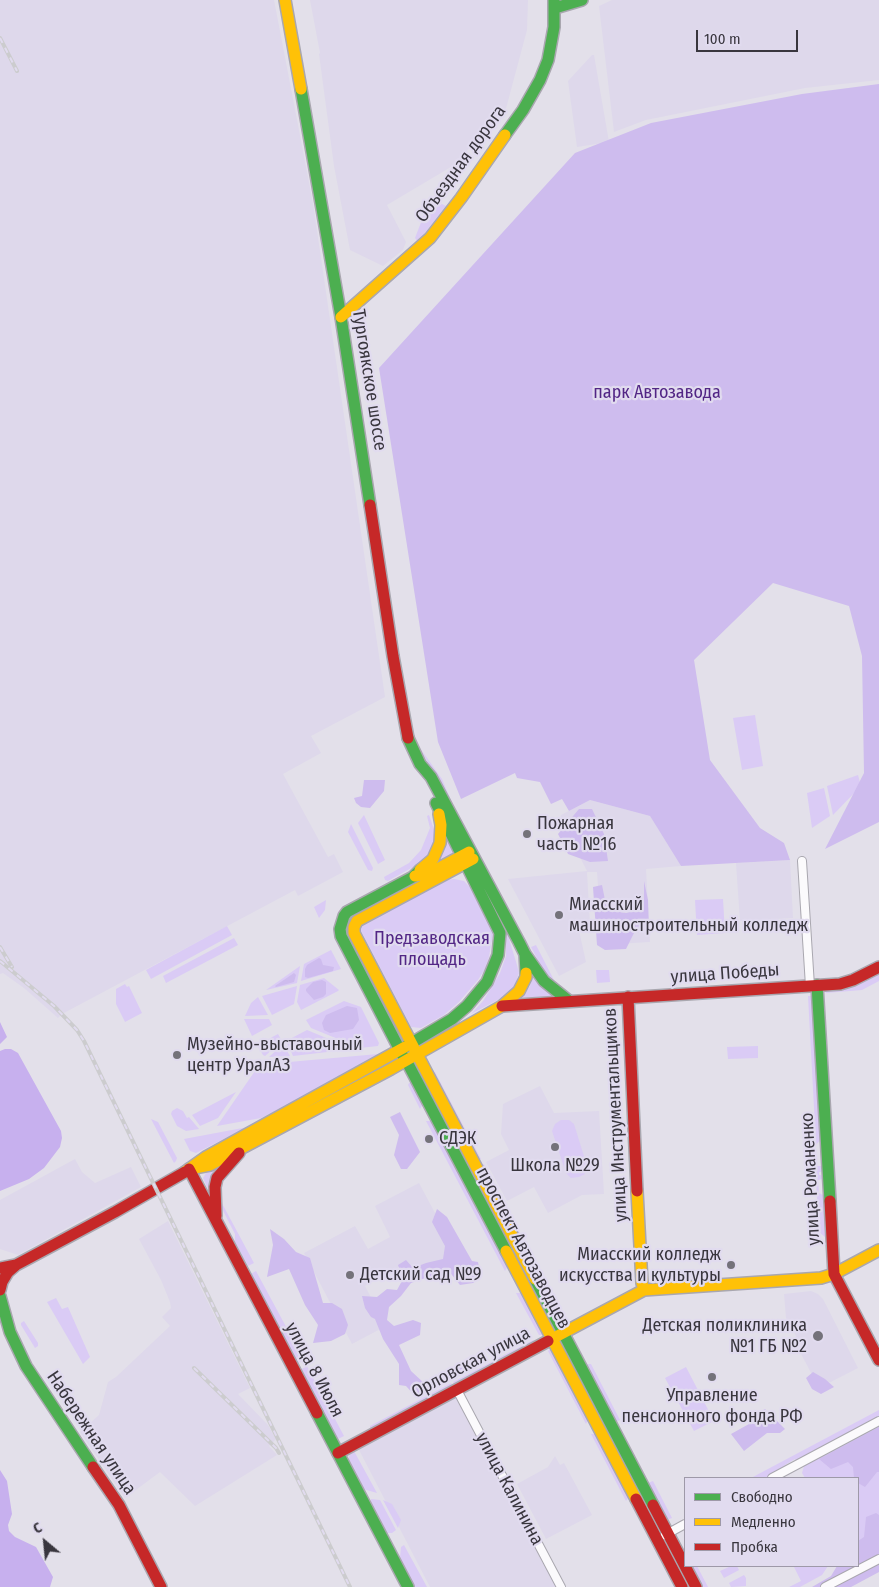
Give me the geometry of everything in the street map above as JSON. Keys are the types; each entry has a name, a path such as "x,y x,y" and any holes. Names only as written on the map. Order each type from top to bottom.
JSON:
{"main road":[{"name":"Тургоякское шоссе","path":"286,0 341,317 394,665 409,742 420,764 430,777 468,857"},
{"path":"554,4 582,0"},
{"name":"Объездная дорога","path":"341,317 430,238 461,198 523,110 540,80 548,60 553,38 554,4"},
{"name":"Тургоякское шоссе","path":"420,764 424,780 438,808 468,857"},
{"path":"414,877 433,858 440,843 441,825 438,808"},
{"path":"414,877 428,874 468,857"},
{"path":"468,857 519,942 524,954 544,981 569,1001"},
{"path":"415,1049 467,1006 487,982 496,961 500,933 468,857"},
{"name":"проспект Автозаводцев","path":"468,857 357,921 354,927 355,936 684,1564"},
{"name":"проспект Автозаводцев","path":"414,877 347,912 341,923 340,936 682,1587"},
{"path":"189,1170 210,1164 403,1055 502,1006 519,991 526,977 524,954"},
{"name":"улица Победы","path":"502,1006 840,984 879,967"},
{"name":"улица Романенко","path":"813,986 834,1274 879,1360"},
{"name":"улица Инструментальщиков","path":"628,997 636,1182 644,1290"},
{"path":"0,1290 8,1272 16,1265 189,1170 214,1152 385,1059 403,1055"},
{"path":"216,1221 214,1187 217,1178 246,1145"},
{"name":"улица 8 Июля","path":"189,1170 408,1587"},
{"name":"Орловская улица","path":"338,1453 644,1290 821,1278 834,1274 879,1250"},
{"path":"0,1268 16,1265"},
{"name":"Набережная улица","path":"0,1296 15,1345 26,1366 120,1507 160,1587"},
{"name":"проспект Автозаводцев","path":"685,1567 696,1587"}],"street":[{"name":"улица Романенко","path":"802,861 813,986"},
{"name":"улица Калинина","path":"457,1390 561,1587"},
{"path":"774,1477 879,1421"},
{"path":"657,1539 684,1525"},
{"path":"825,1587 879,1559"}],"shaded area":[{"path":"0,0 274,0 313,203 385,697 311,736 321,753 283,774 328,857 334,854 343,872 298,896 295,890 62,1014 58,1018 24,988 3,973 0,974"},
{"path":"310,0 528,0 527,30 504,116 490,130 476,140 456,164 387,205 406,242 403,250 383,266 350,250 334,166 320,53"},
{"path":"612,0 879,0 879,80 805,88 646,120 614,132 599,6"},
{"path":"594,55 609,142 577,147 568,81"},
{"path":"590,800 650,816 681,866 646,869 650,942 602,945 597,872 587,872 590,925 578,926 586,962 559,976 508,879 587,871 560,818 561,815"},
{"path":"790,860 793,918 740,921 736,863"},
{"path":"0,1022 7,1037 0,1044"},
{"path":"11,1049 18,1053 61,1131 62,1138 60,1147 44,1168 29,1179 0,1191 0,1051"},
{"name":"Школа №29","path":"540,1086 554,1113 599,1111 604,1194 582,1195 548,1213 534,1187 507,1201 486,1162 509,1150 501,1134 503,1104"},
{"path":"75,1159 82,1172 95,1183 131,1167 141,1187 18,1255 0,1249 0,1200"},
{"path":"419,1183 458,1256 413,1279 405,1264 365,1286 386,1326 352,1344 304,1253 355,1226 368,1249 390,1237 375,1206"},
{"path":"168,1221 250,1388 238,1394 268,1425 276,1439 269,1446 277,1455 195,1506 160,1472 125,1498 80,1432 99,1415 108,1382 116,1377 170,1326 162,1317 171,1308 170,1302 161,1280 139,1239"},
{"name":"Детская поликлиника №1 ГБ №2","path":"811,1291 823,1299 858,1368 819,1388 799,1350 802,1347 786,1318 784,1294"},
{"path":"456,1394 558,1587 430,1587 357,1446"},
{"path":"555,1456 560,1465 564,1463 592,1515 546,1539 517,1484 548,1467"},
{"path":"0,1470 7,1481 12,1514 8,1525 9,1531 15,1537 36,1547 53,1577 50,1587 0,1587"}],"green space":[{"name":"парк Автозавода","path":"879,84 879,822 825,849 864,773 862,656 849,606 773,583 694,660 710,760 760,828 784,843 790,860 681,866 650,816 590,800 569,811 562,799 551,804 540,782 517,778 515,773 461,799 438,742 379,368 575,153 651,123 802,94"},
{"path":"442,204 446,206 418,242 415,238 425,212"},
{"path":"755,715 763,766 742,770 733,718"},
{"path":"420,748 442,779 453,805 440,785"},
{"path":"858,775 861,786 833,815 827,786"},
{"path":"364,780 385,780 384,791 370,808 361,807 354,798 362,796"},
{"path":"824,788 830,816 812,828 807,793"},
{"path":"579,809 592,809 604,834 608,861 590,862 568,854 558,834"},
{"path":"364,815 385,860 378,864 358,823"},
{"path":"429,815 435,832 435,843 431,853 424,861 388,881 385,880 384,877 409,863 421,850 430,828 427,816"},
{"path":"351,824 373,868 372,871 368,870 348,832"},
{"path":"446,834 457,854 427,870"},
{"name":"Предзаводская площадь","path":"444,880 464,881 470,887 490,925 493,933 489,957 485,969 478,980 459,1002 444,1015 421,1028 411,1027 361,931 361,926 365,922"},
{"path":"644,881 648,900 649,930 634,933 626,949 605,950 597,945 593,887 602,885 607,910 626,913 644,909"},
{"path":"723,899 725,933 697,935 695,900"},
{"path":"326,900 325,910 319,918 314,907"},
{"path":"227,926 232,935 151,979 146,970"},
{"path":"506,929 519,973 516,982 513,989 507,995 471,1014 483,1001 500,973 506,956"},
{"path":"234,938 238,945 166,983 163,976"},
{"path":"536,945 557,986 545,974 531,947"},
{"path":"331,950 341,969 301,981 304,964"},
{"path":"319,958 323,965 334,967 333,971 308,978 305,977 307,965"},
{"path":"531,965 561,999 518,1003 530,986"},
{"path":"300,966 297,983 266,990"},
{"path":"596,970 609,970 610,982 597,983"},
{"path":"294,973 296,975 294,982 275,986"},
{"path":"879,973 879,981 862,990 826,993 825,990"},
{"path":"324,978 339,990 301,1010 297,1002 300,985"},
{"path":"322,980 326,982 326,994 314,1000 306,989 313,982"},
{"path":"125,984 127,987 129,986 142,1013 125,1022 116,1004 116,989"},
{"path":"297,986 294,1004 272,1015 262,996"},
{"path":"808,996 813,998 822,1138 816,1145"},
{"path":"258,997 268,1015 245,1016 251,1003"},
{"path":"344,1001 361,1007 379,1043 378,1046 360,1048 311,1028 306,1020"},
{"path":"347,1006 357,1008 359,1020 353,1029 330,1033 324,1030 322,1023 326,1015"},
{"path":"244,1019 269,1019 272,1025 252,1036"},
{"path":"307,1030 353,1049 293,1056 286,1041"},
{"path":"278,1034 282,1041 265,1056 263,1055 257,1045"},
{"path":"283,1044 290,1056 269,1057"},
{"path":"758,1046 758,1058 728,1059 727,1047"},
{"path":"378,1054 261,1118 217,1126 257,1068 261,1066"},
{"path":"435,1072 481,1159 477,1160 432,1073"},
{"path":"412,1083 423,1104 420,1109 408,1085"},
{"path":"236,1092 218,1118 200,1126 192,1115"},
{"path":"177,1108 183,1111 187,1118 189,1117 199,1129 186,1131 177,1126 171,1114"},
{"path":"400,1112 420,1152 407,1169 401,1169 394,1155 399,1135 390,1117"},
{"path":"151,1119 158,1122 177,1158 174,1163"},
{"path":"561,1120 569,1120 574,1124 587,1166 585,1174 579,1177 571,1178 566,1173 552,1131 555,1124"},
{"path":"426,1121 432,1121 508,1266 505,1271"},
{"path":"248,1127 196,1153 190,1151 184,1139"},
{"path":"237,1152 219,1173 213,1201 203,1178 209,1168"},
{"path":"484,1164 564,1318 561,1320 480,1166"},
{"path":"815,1166 821,1166 819,1175 821,1175 822,1179 818,1180 819,1193 825,1196 827,1237 819,1232"},
{"path":"217,1194 254,1263 248,1266 235,1242 235,1234 217,1199"},
{"path":"437,1209 447,1217 472,1261 478,1262 481,1278 473,1283 460,1285 448,1270 411,1283 389,1307 387,1320 394,1326 413,1320 421,1323 420,1335 399,1345 411,1371 424,1383 468,1362 474,1365 416,1397 406,1386 399,1385 399,1364 383,1339 375,1319 371,1317 365,1308 362,1296 377,1297 387,1289 397,1290 403,1279 398,1265 406,1260 413,1268 443,1259 445,1246 432,1222"},
{"path":"270,1229 284,1239 296,1252 310,1258 323,1303 332,1303 342,1309 348,1325 345,1334 331,1341 313,1343 318,1325 305,1305 289,1269 267,1277 273,1245"},
{"path":"256,1271 304,1360 296,1364 249,1275"},
{"path":"516,1293 522,1293 543,1333 542,1335 539,1335"},
{"path":"56,1298 62,1309 68,1307 90,1357 83,1364 47,1302"},
{"path":"24,1321 38,1343 38,1346 35,1348 21,1325"},
{"path":"533,1340 535,1344 500,1363 498,1358"},
{"path":"551,1350 588,1420 586,1424 548,1351"},
{"path":"495,1360 497,1364 455,1386 453,1382"},
{"path":"591,1364 620,1420 616,1422 586,1366"},
{"path":"307,1366 344,1436 336,1440 300,1370"},
{"path":"686,1367 714,1421 694,1431 665,1378"},
{"path":"813,1372 834,1387 821,1394 812,1389 806,1378"},
{"path":"55,1373 74,1401 74,1405 71,1407 67,1404 52,1379 52,1375"},
{"path":"451,1383 454,1387 372,1431 370,1429 370,1426"},
{"path":"765,1409 785,1429 780,1433 767,1433 744,1451 731,1434 749,1424 752,1416"},
{"path":"879,1410 879,1417 864,1424 863,1428 797,1463 795,1459 785,1465 782,1471 770,1477 753,1477"},
{"path":"879,1426 879,1556 859,1566 859,1477 804,1477 802,1473 804,1466"},
{"path":"879,1427 879,1472 865,1487 859,1484 859,1477 854,1477 853,1467 848,1462 831,1469 819,1459"},
{"path":"591,1434 596,1434 629,1497 626,1501"},
{"path":"354,1451 377,1493 363,1489 348,1461 350,1453"},
{"path":"653,1481 672,1518 667,1520 648,1483"},
{"path":"371,1499 380,1500 396,1530 392,1533 386,1533 371,1503"},
{"path":"383,1500 392,1504 401,1520 398,1528"},
{"path":"876,1513 879,1515 879,1572 851,1587 812,1587 831,1576 836,1567 859,1567 859,1540 864,1537 866,1517"},
{"path":"404,1545 427,1587 415,1587 400,1558 401,1547"},
{"path":"691,1567 698,1567 708,1587 702,1587"},
{"path":"729,1567 738,1567 739,1570 724,1578 720,1571"},
{"path":"794,1567 827,1567 822,1575 800,1587 789,1587 801,1581"},
{"path":"744,1575 746,1586 731,1587 729,1583"}],"railway":[{"path":"0,38 17,71"},
{"path":"0,947 12,967"},
{"path":"0,961 54,1006 77,1030 84,1041 350,1587"},
{"path":"194,1368 279,1453"}],"traffic: fast":[{"path":"505,135 523,110 540,80 548,60 554,27 554,0"},
{"path":"555,8 582,0"},
{"path":"301,89 341,317 370,505"},
{"path":"408,738 420,764 431,777 519,942 525,954 526,973"},
{"path":"405,1047 452,1019 467,1006 487,982 498,955 500,933 436,803"},
{"path":"404,1058 341,936 340,929 347,912 413,877 420,870"},
{"path":"525,954 544,981 569,1001"},
{"path":"817,985 830,1201"},
{"path":"406,1060 506,1251"},
{"path":"535,1279 653,1505"},
{"path":"0,1296 10,1332 26,1366 93,1467"},
{"path":"317,1413 408,1587"}],"traffic: slow":[{"path":"285,0 301,89"},
{"path":"341,317 430,238 461,198 505,135"},
{"path":"420,870 433,859 440,843 441,825 439,814"},
{"path":"415,876 428,874 469,852"},
{"path":"415,1050 354,933 354,927 357,921 473,859"},
{"path":"189,1169 210,1165 391,1069 502,1006 519,991 526,973"},
{"path":"185,1172 206,1157 405,1047"},
{"path":"417,1054 535,1279"},
{"path":"637,1191 642,1283 644,1290"},
{"path":"548,1341 644,1290 821,1278 834,1274 879,1250"},
{"path":"506,1251 636,1499"}],"traffic: jam":[{"path":"370,505 393,656 408,738"},
{"path":"502,1006 840,984 853,980 879,967"},
{"path":"628,997 637,1191"},
{"path":"216,1216 215,1187 217,1178 239,1153"},
{"path":"189,1169 317,1413"},
{"path":"0,1268 16,1265 185,1172"},
{"path":"830,1201 834,1274 879,1360"},
{"path":"0,1290 8,1272 16,1265"},
{"path":"338,1453 548,1341"},
{"path":"93,1467 119,1505 161,1587"},
{"path":"636,1499 682,1587"},
{"path":"653,1505 684,1564"},
{"path":"686,1567 696,1587"}],"place":[{"name":"Пожарная часть №16","path":"527,834"},
{"name":"Миасский машиностроительный колледж","path":"559,915"},
{"name":"Музейно-выставочный центр УралАЗ","path":"177,1055"},
{"name":"СДЭК","path":"429,1139"},
{"name":"Школа №29","path":"555,1147"},
{"name":"Миасский колледж искусства и культуры","path":"731,1265"},
{"name":"Детский сад №9","path":"350,1275"},
{"name":"Детская поликлиника №1 ГБ №2","path":"818,1336"},
{"name":"Управление пенсионного фонда РФ","path":"712,1377"}]}
